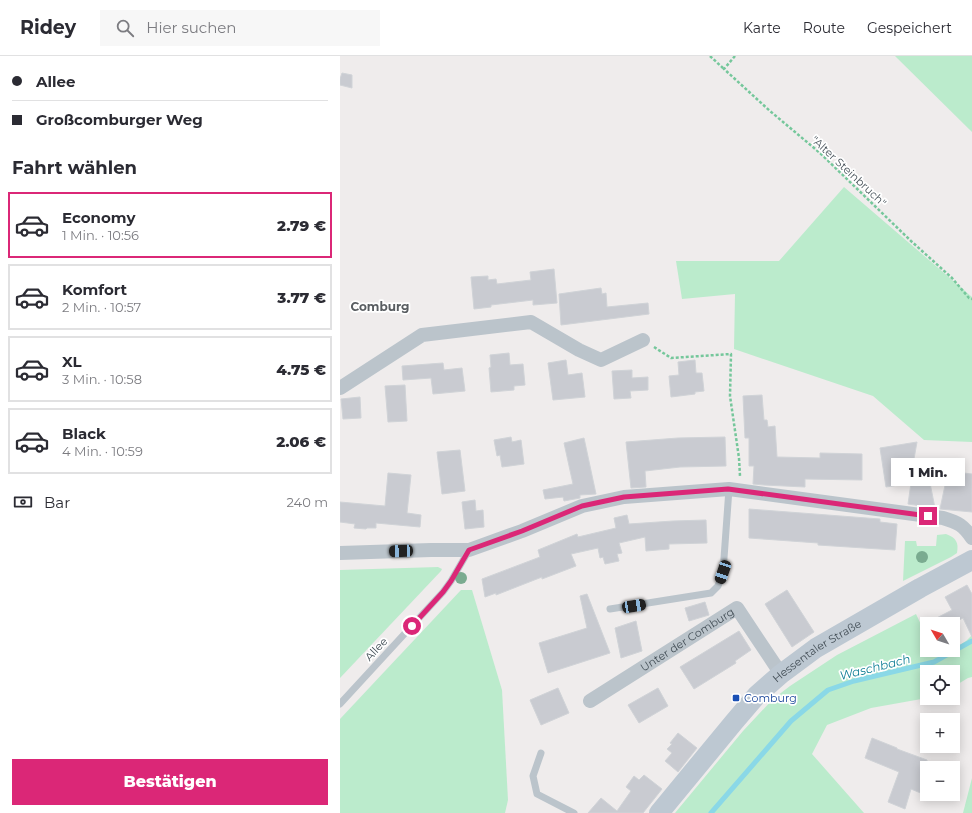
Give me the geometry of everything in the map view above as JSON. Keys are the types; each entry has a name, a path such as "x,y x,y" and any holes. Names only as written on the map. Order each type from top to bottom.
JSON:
{"main road":[{"name":"Hessentaler Straße","path":"659,813 757,695 781,674 823,644 972,560"}],"street":[{"path":"340,388 422,335 531,322 579,350 601,360 643,340"},
{"path":"340,553 469,550 522,531 582,506 624,497 735,490 943,518 956,522 965,528 972,538"},
{"name":"Unter der Comburg","path":"590,701 738,608 781,674"}],"lane":[{"path":"610,610 711,593 718,586 723,572 735,490"},
{"name":"Allee","path":"340,704 443,592 469,550"},
{"path":"540,753 532,776 537,794 574,813"}],"path":[{"name":"\"Alter Steinbruch\"","path":"710,56 770,111 820,153 911,241 952,278 969,298 972,299"},
{"path":"724,69 735,56"},
{"path":"643,340 671,358 731,354 730,396 739,458 735,490"}],"green space":[{"path":"895,56 972,56 972,132"},
{"path":"844,187 972,297 972,442 924,440 873,396 734,349 735,294 682,299 676,261 779,261"},
{"path":"946,534 956,541 958,546 957,553 903,581 905,541 916,541 917,546 936,546 937,535"},
{"path":"438,567 442,569 441,571 340,678 340,570"},
{"path":"461,590 472,590 502,690 508,800 505,813 340,813 340,719"},
{"path":"916,614 920,622 920,657 937,657 938,659 941,657 960,657 960,645 972,635 972,677 960,683 960,665 920,665 920,699 871,708 827,725 812,754 864,813 675,813 743,731 773,699 837,655"},
{"path":"972,778 972,813 963,813"}],"building":[{"path":"342,73 352,75 352,88 340,85"},
{"path":"554,269 557,303 533,305 533,300 491,305 491,307 474,309 471,277 488,276 488,280 496,279 497,284 531,280 530,272"},
{"path":"601,288 602,294 606,293 607,307 648,303 649,314 561,325 559,294"},
{"path":"509,353 510,365 523,364 525,385 514,386 514,390 491,392 489,368 491,367 490,355"},
{"path":"566,360 568,375 582,373 585,397 553,400 548,363"},
{"path":"695,360 696,373 702,373 704,391 695,392 695,394 671,397 669,376 679,375 678,362"},
{"path":"443,363 444,370 462,368 465,391 433,394 431,378 403,380 402,366"},
{"path":"632,370 632,378 648,377 648,390 630,391 631,398 614,399 612,371"},
{"path":"405,385 407,421 388,422 385,386"},
{"path":"762,395 764,420 767,420 768,427 775,426 777,457 820,458 820,453 862,454 862,480 805,479 805,487 753,484 754,466 749,466 749,438 745,438 743,396"},
{"path":"360,397 361,418 343,419 341,399"},
{"path":"511,437 512,442 521,440 524,464 502,467 500,455 497,456 494,440"},
{"path":"725,437 726,466 680,467 645,471 646,487 631,488 626,442 678,438"},
{"path":"584,438 596,494 580,495 580,498 564,501 563,497 545,499 543,490 573,484 564,443"},
{"path":"917,442 912,470 927,468 935,508 908,504 911,483 886,487 880,448"},
{"path":"460,450 465,491 442,494 437,452"},
{"path":"948,471 972,474 972,512 940,509"},
{"path":"388,473 411,475 407,513 421,515 420,527 376,523 376,528 366,529 354,528 355,524 340,522 340,502 385,506"},
{"path":"475,500 476,511 483,510 484,527 465,529 462,502"},
{"path":"749,509 880,519 880,522 897,524 895,550 818,545 818,543 749,538"},
{"path":"627,515 629,524 706,520 707,543 669,544 669,549 646,551 645,537 619,543 622,553 617,554 619,561 605,564 603,557 600,558 598,548 571,554 576,566 542,579 542,577 496,595 496,593 485,597 482,579 540,557 538,550 577,534 578,537 616,528 614,518"},
{"path":"967,585 972,594 972,637 963,618 960,620 960,617 938,617 952,610 945,597"},
{"path":"787,590 814,632 792,647 765,604"},
{"path":"587,594 610,653 548,673 539,643 587,628 580,596"},
{"path":"705,602 709,615 689,621 685,608"},
{"path":"636,621 642,651 621,658 615,628"},
{"path":"739,631 751,650 735,661 736,663 694,689 680,667"},
{"path":"558,688 569,713 541,725 530,700"},
{"path":"658,688 668,706 639,723 628,705"},
{"path":"678,733 697,748 678,772 665,761 672,753 667,749 672,744 670,743"},
{"path":"872,738 927,760 920,761 920,793 911,789 905,809 888,802 899,772 865,758"},
{"path":"644,775 662,789 643,813 588,813 601,798 617,811 631,791 626,787 634,776 639,780"}],"waterway":[{"name":"Waschbach","path":"711,813 791,721 828,690 854,681 934,662 972,641"}],"place":[{"name":"Comburg","path":"736,698"}],"district":[{"name":"Comburg","path":"380,306"}],"route":[{"path":"412,626 443,592 463,562 469,550 522,531 582,506 624,497 728,489 928,516"}]}
